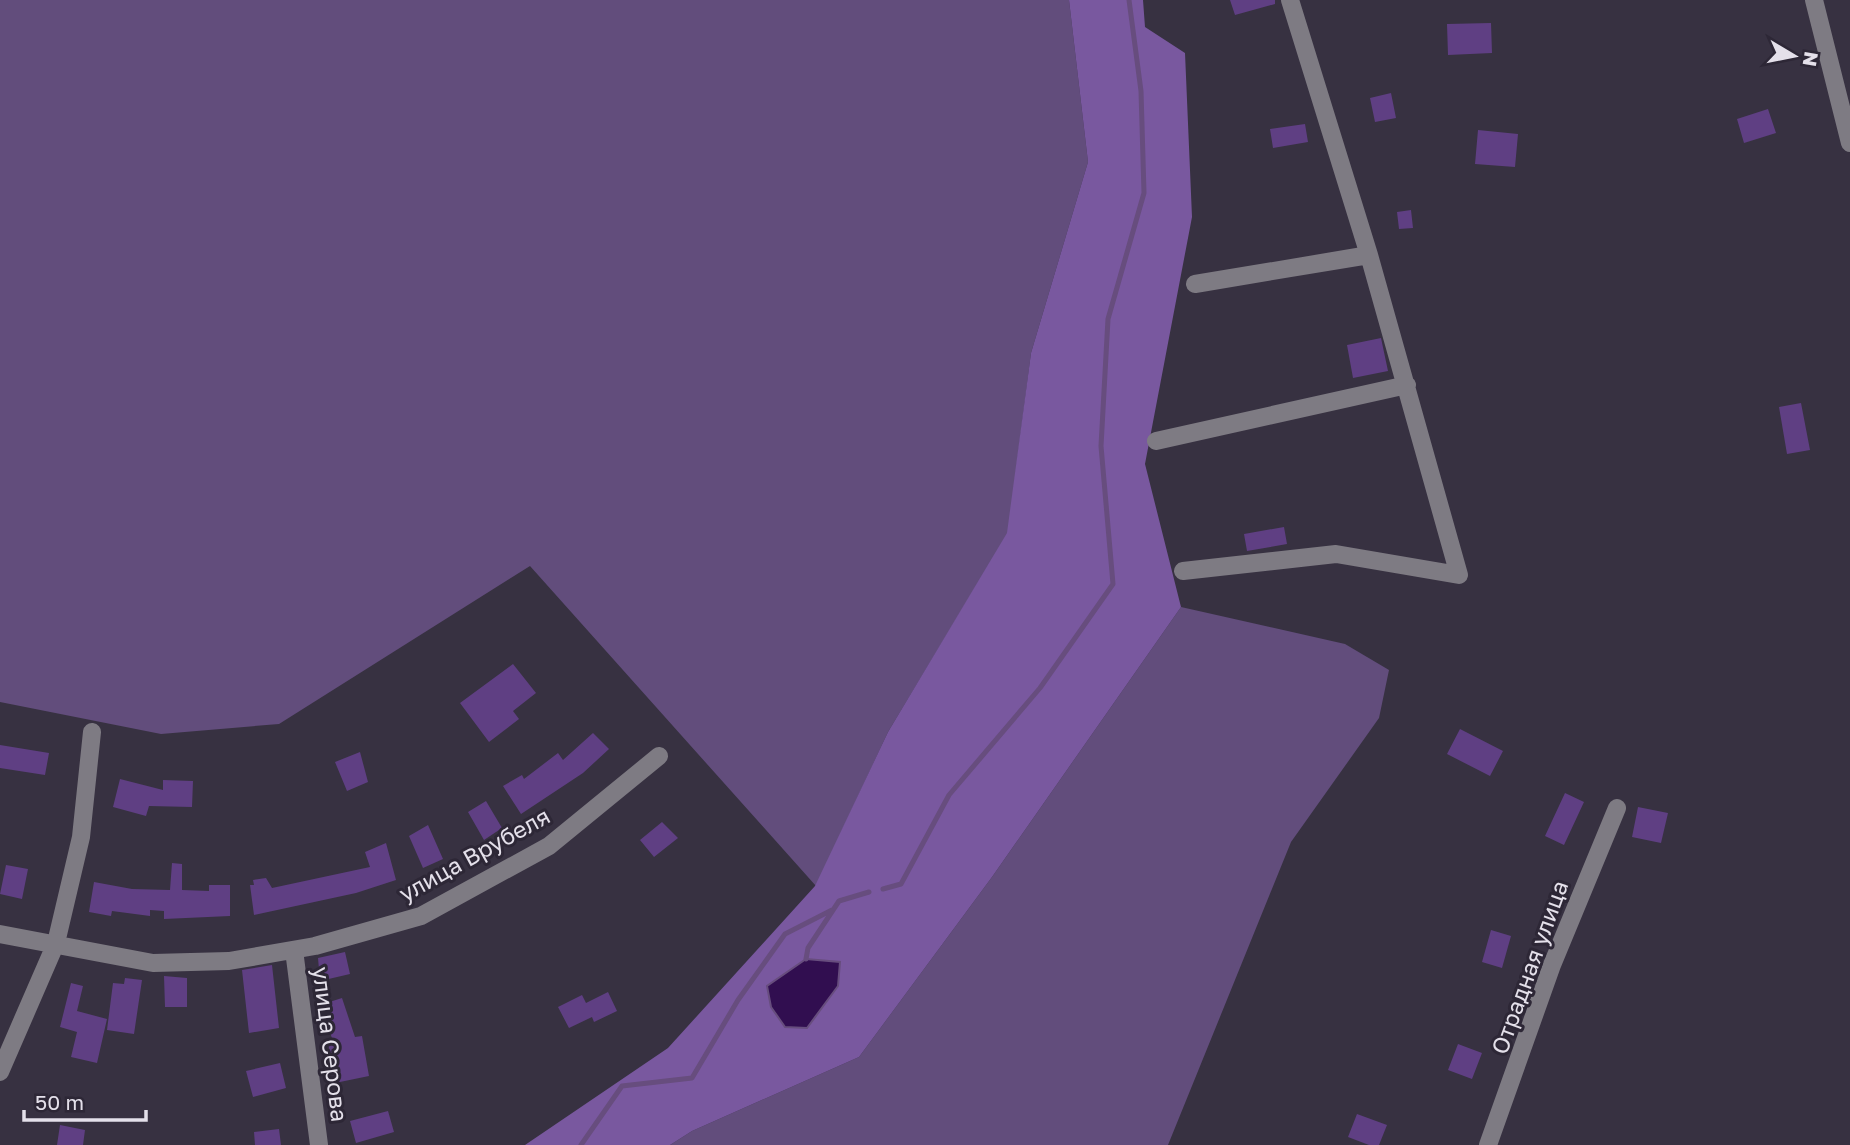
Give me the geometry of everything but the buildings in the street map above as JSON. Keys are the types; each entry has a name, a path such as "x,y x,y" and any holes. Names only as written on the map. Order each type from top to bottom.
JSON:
{"street":[{"path":"1183,570 1336,554 1459,575 1369,255 1290,0"},
{"path":"1814,0 1850,143"},
{"path":"1195,284 1369,255"},
{"path":"1156,441 1407,385"},
{"path":"0,1072 56,943 81,837 92,732"},
{"name":"улица Врубеля","path":"0,934 153,963 229,961 294,950 421,916 549,846 659,756"},
{"name":"Отрадная улица","path":"1488,1145 1552,965 1617,808"},
{"name":"улица Серова","path":"294,950 319,1145"}],"shaded area":[{"path":"0,0 1069,0 1088,162 1031,353 1008,533 888,732 816,886 530,566 279,724 161,734 0,702"},
{"path":"1069,0 1143,0 1145,27 1185,53 1192,217 1145,464 1181,607 992,877 859,1057 692,1131 670,1145 525,1145 668,1048 815,886 888,732 1007,533 1031,353 1088,162"},
{"path":"1181,607 1345,644 1389,670 1379,718 1291,842 1168,1145 670,1145 692,1131 859,1057 992,877"},
{"path":"806,959 840,962 838,986 807,1028 785,1027 771,1007 767,986"}],"waterway":[{"path":"883,889 901,884 949,795 1040,688 1113,584 1101,446 1108,319 1144,193 1141,91 1129,0"},
{"path":"806,959 808,948 839,901 869,892"},
{"path":"581,1145 622,1086 692,1078 738,1000 785,934 832,910"}]}
